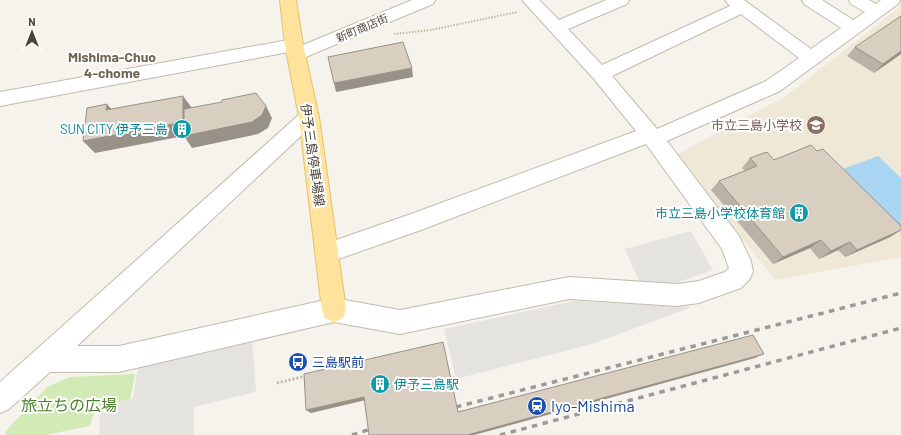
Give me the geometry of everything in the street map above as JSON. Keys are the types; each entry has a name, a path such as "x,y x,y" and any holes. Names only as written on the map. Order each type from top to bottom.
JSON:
{"main road":[{"name":"伊予三島停車場線","path":"288,0 295,50 309,117 334,310"}],"street":[{"name":"新町商店街","path":"0,99 295,50 427,0"},
{"path":"556,28 621,0"},
{"path":"810,0 853,28"},
{"path":"857,0 876,12"},
{"path":"327,253 651,136 773,86 892,0"},
{"path":"45,359 119,359 334,310 400,322 456,309 568,288 677,295 699,292 733,280 741,272 739,261 731,243 651,136 600,74 533,4"},
{"path":"600,74 737,4 811,58"},
{"path":"0,400 309,117"}],"path":[{"path":"393,34 431,30 533,4"},
{"path":"277,383 313,375"}],"shaded area":[{"name":"市立三島小学校","path":"901,6 901,257 775,280 676,155 786,96"},
{"path":"691,231 713,270 676,283 639,281 625,249"},
{"path":"574,301 692,307 592,344 456,379 444,329"},
{"path":"252,336 256,392 194,407 194,435 99,435 100,407 133,398 139,361"}],"green space":[{"name":"旅立ちの広場","path":"135,374 130,400 97,407 89,426 46,435 7,435 5,432 47,387 70,377"}],"water":[{"path":"878,156 901,178 901,230 843,169"}],"building":[{"path":"901,16 901,51 883,64 855,47"},
{"path":"403,42 412,68 334,83 328,57"},
{"path":"256,93 266,106 262,115 252,122 184,136 184,109 222,102 222,100"},
{"path":"183,96 183,122 83,141 87,108 107,104 106,110"},
{"name":"市立三島小学校体育館","path":"811,145 817,151 823,149 901,226 901,230 857,250 850,242 831,251 821,240 783,257 719,181 757,166 750,158 767,152 774,160"},
{"path":"753,335 764,354 467,435 369,435 364,397 306,410 304,374 443,342 458,412"}],"railway":[{"path":"456,407 901,293"},
{"path":"500,435 901,328"},
{"path":"352,435 371,429"}],"place":[{"name":"市立三島小学校","path":"816,125"},
{"name":"SUN CITY 伊予三島","path":"182,129"},
{"name":"市立三島小学校体育館","path":"799,213"},
{"name":"三島駅前","path":"298,362"},
{"name":"伊予三島駅","path":"380,384"},
{"name":"Iyo-Mishima","path":"537,406"}],"district":[{"name":"Mishima-Chuo 4-chome","path":"112,66"}]}
